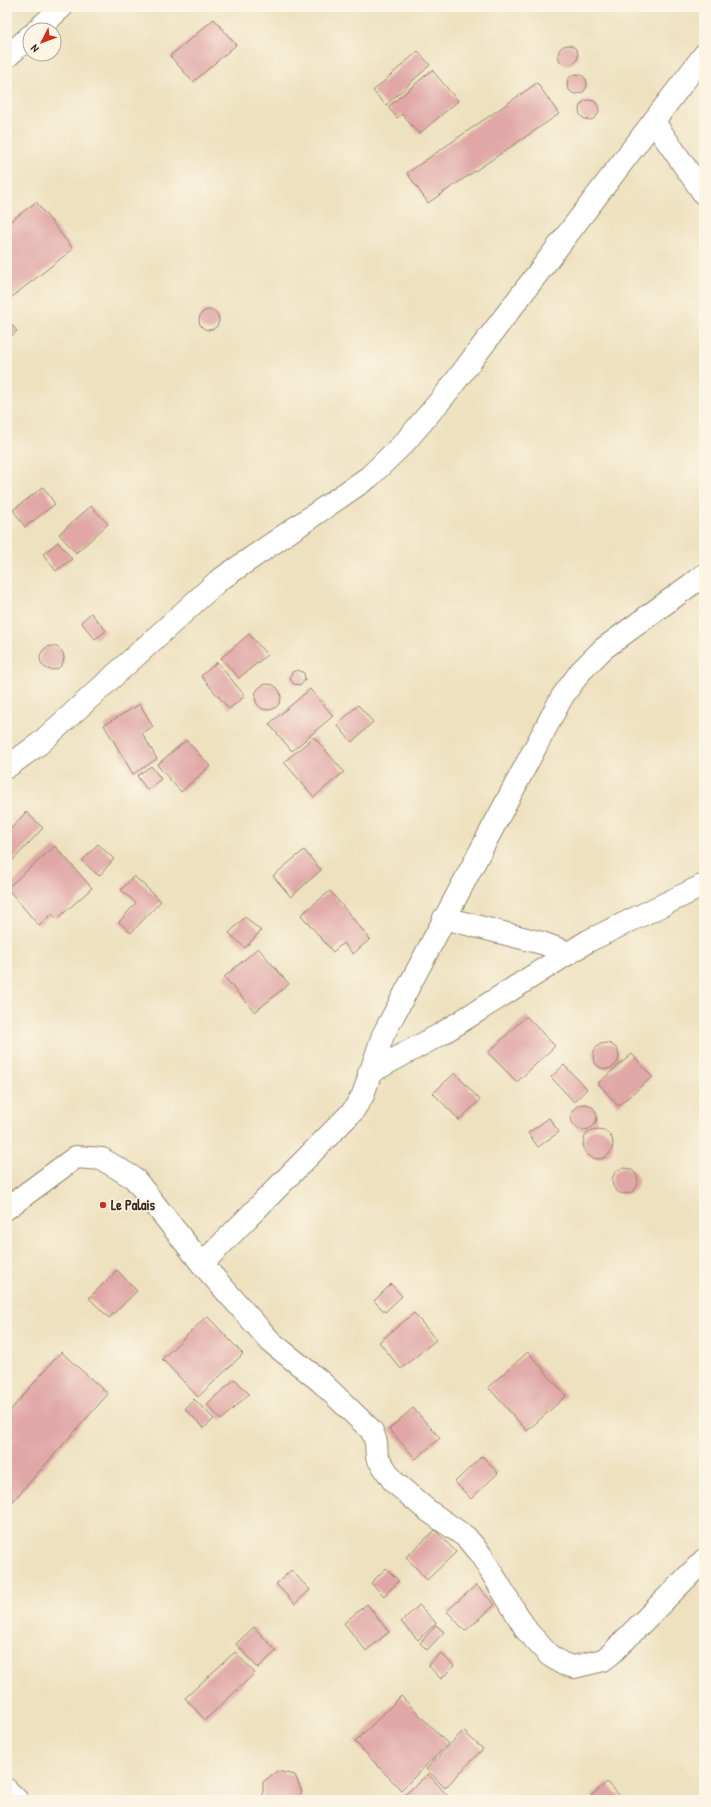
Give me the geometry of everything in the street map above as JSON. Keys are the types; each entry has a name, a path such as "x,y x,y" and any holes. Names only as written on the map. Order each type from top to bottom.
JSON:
{"main road":[{"path":"46,22 62,7"},
{"path":"7,57 22,43"},
{"path":"7,768 39,744 218,581 369,477 405,442 445,395 704,55"},
{"path":"654,122 704,194"},
{"path":"202,1264 353,1111 363,1095 369,1073 383,1035 562,697 602,649 704,575"},
{"path":"369,1073 441,1034 588,941 704,886"},
{"path":"444,918 542,943 569,953"},
{"path":"7,1208 76,1157 102,1159 134,1178 202,1264 271,1342 320,1381 372,1431 376,1442 377,1457 394,1482 427,1510 451,1525 466,1537 481,1555 527,1631 549,1655 563,1664 574,1667 603,1660 612,1653 704,1560"},
{"path":"7,1790 17,1800"}],"building":[{"path":"214,19 236,45 193,82 170,56"},
{"path":"568,45 575,48 578,55 575,62 568,65 561,62 558,55 561,48"},
{"path":"418,51 430,65 386,105 373,91"},
{"path":"432,70 458,101 419,134 402,114 397,118 388,107"},
{"path":"577,74 584,77 587,84 584,91 577,94 570,91 567,84 570,77"},
{"path":"537,83 559,114 428,203 407,173"},
{"path":"589,100 596,103 599,110 596,117 589,120 582,117 579,110 582,103"},
{"path":"36,202 73,249 8,300 7,224"},
{"path":"209,310 216,313 219,320 216,327 209,330 202,327 199,320 202,313"},
{"path":"7,319 17,331 7,340"},
{"path":"43,487 55,504 25,527 13,510"},
{"path":"91,506 108,524 76,553 59,534"},
{"path":"58,542 72,559 56,571 43,554"},
{"path":"91,613 106,631 95,639 81,622"},
{"path":"249,634 267,655 239,678 221,658"},
{"path":"52,646 61,649 64,658 61,667 52,670 43,667 40,658 43,649"},
{"path":"217,662 245,696 229,709 201,676"},
{"path":"298,670 304,673 305,680 301,685 294,684 290,679 292,672"},
{"path":"268,684 277,688 281,697 277,706 268,710 259,706 255,697 259,688"},
{"path":"310,689 333,716 292,751 269,724"},
{"path":"140,704 153,727 142,733 157,759 133,774 104,725"},
{"path":"358,705 373,722 352,742 337,725"},
{"path":"314,737 344,772 314,797 284,762"},
{"path":"186,740 210,766 181,792 157,765"},
{"path":"151,766 161,779 147,790 137,776"},
{"path":"26,812 43,828 13,860 7,854 7,833"},
{"path":"98,844 114,859 99,876 82,861"},
{"path":"55,846 92,888 57,919 52,914 39,926 7,888"},
{"path":"304,850 321,870 291,897 273,876"},
{"path":"134,876 161,901 131,933 119,922 136,903 121,890"},
{"path":"330,891 370,939 353,954 343,943 333,952 301,915"},
{"path":"245,917 261,931 245,948 229,933"},
{"path":"258,948 289,984 255,1012 224,977"},
{"path":"526,1016 555,1046 517,1082 488,1053"},
{"path":"606,1043 615,1047 619,1056 615,1065 606,1069 597,1065 593,1056 597,1047"},
{"path":"632,1054 652,1077 618,1106 598,1083"},
{"path":"564,1065 587,1089 574,1102 551,1077"},
{"path":"455,1073 480,1100 459,1120 433,1093"},
{"path":"584,1104 593,1108 597,1117 593,1126 584,1130 575,1126 571,1117 575,1108"},
{"path":"549,1118 559,1132 538,1147 528,1133"},
{"path":"598,1129 608,1134 613,1144 608,1154 598,1159 588,1154 583,1144 588,1134"},
{"path":"625,1168 634,1172 638,1181 634,1190 625,1194 616,1190 612,1181 616,1172"},
{"path":"117,1270 137,1291 109,1318 89,1298"},
{"path":"391,1284 402,1296 385,1312 374,1301"},
{"path":"414,1313 436,1340 401,1369 379,1342"},
{"path":"207,1316 243,1354 198,1397 162,1359"},
{"path":"61,1352 108,1394 7,1508 7,1414"},
{"path":"528,1352 566,1396 527,1431 488,1387"},
{"path":"235,1379 249,1394 221,1420 207,1404"},
{"path":"194,1399 214,1419 204,1428 185,1409"},
{"path":"413,1408 440,1438 416,1459 389,1429"},
{"path":"482,1456 498,1473 471,1499 455,1482"},
{"path":"435,1530 456,1552 427,1580 406,1557"},
{"path":"386,1568 399,1581 384,1596 371,1583"},
{"path":"291,1570 310,1590 295,1604 276,1584"},
{"path":"476,1585 495,1605 465,1631 447,1611"},
{"path":"367,1604 389,1632 366,1651 344,1623"},
{"path":"419,1605 436,1623 418,1640 401,1622"},
{"path":"436,1625 444,1632 427,1650 420,1643"},
{"path":"254,1627 276,1651 258,1668 236,1644"},
{"path":"235,1652 255,1673 205,1720 185,1698"},
{"path":"441,1653 454,1666 441,1679 428,1665"},
{"path":"401,1696 448,1744 401,1790 355,1742"},
{"path":"463,1731 483,1749 445,1788 426,1769"},
{"path":"277,1771 295,1775 302,1792 298,1800 263,1800 263,1782"},
{"path":"428,1774 447,1795 441,1800 399,1800"},
{"path":"607,1782 622,1800 594,1800 591,1796"}],"place":[{"name":"Le Palais","path":"103,1205"}]}
